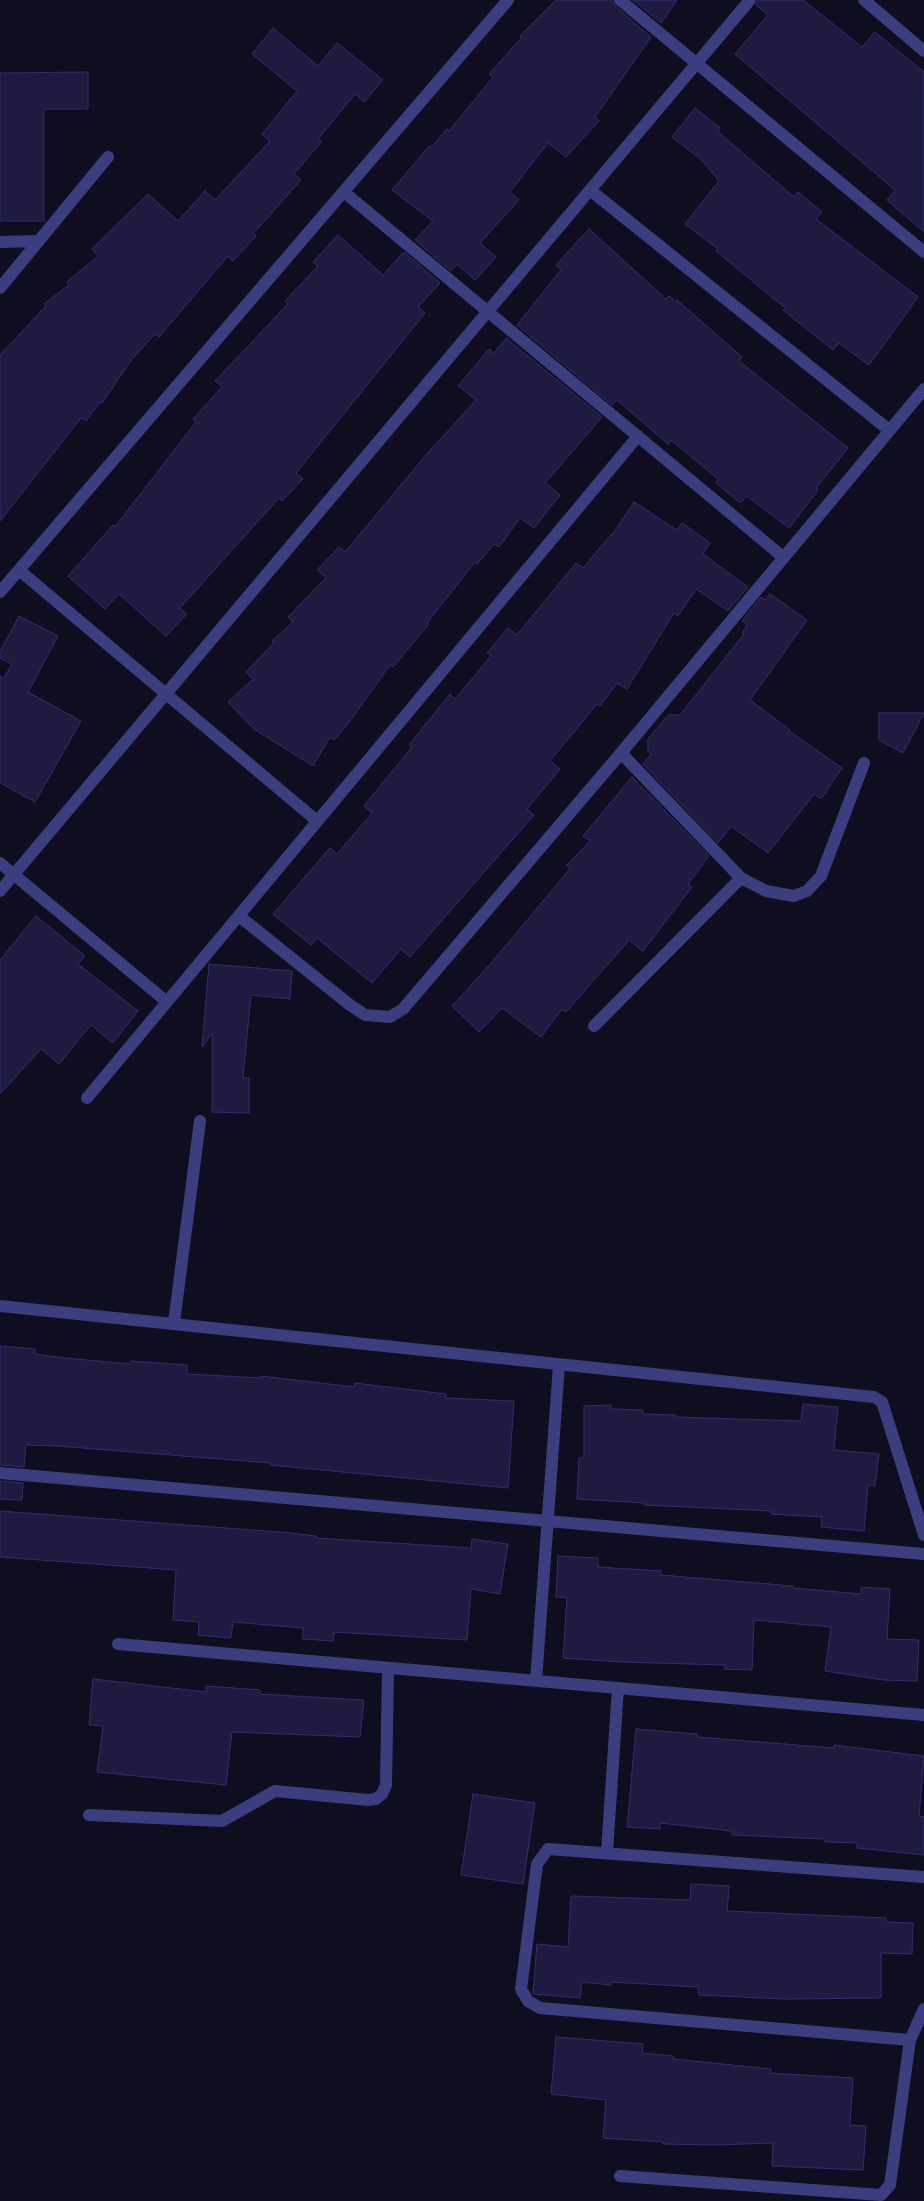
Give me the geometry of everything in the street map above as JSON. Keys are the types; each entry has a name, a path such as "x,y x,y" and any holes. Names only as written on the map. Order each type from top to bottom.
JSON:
{"street":[{"path":"0,592 508,0"},
{"path":"620,0 924,252"},
{"path":"0,891 750,0"},
{"path":"864,0 924,51"},
{"path":"0,288 108,157"},
{"path":"590,190 889,430"},
{"path":"344,192 783,557"},
{"path":"0,242 39,241"},
{"path":"238,916 365,1015 390,1016 403,1009 621,753 924,388"},
{"path":"87,1098 638,436"},
{"path":"19,570 317,821"},
{"path":"621,753 741,878 766,891 794,896 807,891 820,876 829,859 864,763"},
{"path":"0,862 167,1002"},
{"path":"594,1026 741,878"},
{"path":"174,1323 200,1121"},
{"path":"0,1306 874,1397 882,1402 924,1535"},
{"path":"536,1681 559,1365"},
{"path":"0,1472 924,1554"},
{"path":"118,1644 924,1715"},
{"path":"88,1815 222,1821 275,1791 368,1800 376,1799 382,1794 386,1785 388,1668"},
{"path":"606,1852 618,1688"},
{"path":"910,2040 540,2008 528,2001 521,1989 537,1864 548,1849 924,1877"},
{"path":"620,2176 881,2195 890,2185 910,2040 924,2009"}],"building":[{"path":"556,0 612,0 615,6 651,37 595,117 599,121 566,157 548,143 510,192 519,200 480,243 496,257 475,280 457,264 451,271 415,240 433,221 392,190 429,146 431,148 447,129 449,131 493,77 489,74 522,37 520,36"},
{"path":"633,0 677,0 661,23"},
{"path":"758,0 803,0 862,47 875,32 924,72 924,232 887,200 895,190 735,54 768,15 756,5"},
{"path":"273,28 318,66 337,43 383,80 364,102 355,94 318,139 321,142 294,174 301,180 253,234 256,236 233,261 228,256 159,337 155,334 132,359 102,403 100,402 86,421 81,418 0,521 0,355 46,306 44,304 69,285 67,282 98,256 92,249 148,194 178,221 205,191 215,200 270,141 262,134 297,91 252,54"},
{"path":"88,72 88,109 44,109 44,221 0,221 0,73"},
{"path":"695,108 720,128 718,132 794,197 798,192 822,212 816,219 918,297 869,365 839,343 833,350 783,310 785,308 716,251 718,249 685,224 719,181 702,160 672,137"},
{"path":"589,229 666,299 669,296 676,302 677,300 742,357 739,361 848,448 816,488 818,490 789,528 747,496 740,503 716,483 718,479 671,440 668,444 617,400 612,405 517,325 561,270 556,265"},
{"path":"338,235 383,275 404,252 440,283 418,307 425,313 296,473 303,479 282,501 279,498 180,608 187,614 166,636 119,594 105,609 68,576 113,525 115,527 196,422 193,419 222,387 215,381 288,304 285,301 318,266 313,262"},
{"path":"506,338 602,417 545,483 560,495 534,528 520,518 499,547 494,544 477,564 475,562 427,623 429,624 393,667 390,665 347,725 334,740 330,737 313,766 254,729 228,702 253,679 246,672 274,643 272,641 293,622 288,617 326,578 317,570 339,547 345,552 426,455 476,400 458,386 489,349 494,353"},
{"path":"634,502 677,530 682,523 710,543 703,554 748,587 728,611 696,589 678,616 674,613 627,689 617,683 600,706 597,704 550,761 560,769 527,809 534,815 410,957 401,949 372,983 317,938 311,945 273,914 330,848 337,854 372,813 364,806 412,747 409,745 450,694 455,699 491,656 487,653 508,628 517,635 576,563 583,568 617,528"},
{"path":"770,594 807,620 750,700 789,731 842,768 821,799 814,794 768,853 731,826 718,843 643,764 651,754 648,751 648,739 668,715 680,715 744,634 742,633 747,625 742,621 761,597 765,600"},
{"path":"19,616 58,636 28,692 81,721 35,802 0,783 0,676 4,678 12,664 0,658 0,652"},
{"path":"879,713 924,713 903,753 879,740"},
{"path":"632,777 709,856 688,884 692,887 643,951 629,940 566,1012 562,1009 541,1037 502,1008 479,1032 452,1006 493,961 570,869 567,865 590,841 583,836"},
{"path":"36,916 85,956 78,964 138,1011 113,1043 91,1025 59,1064 41,1049 0,1094 0,960"},
{"path":"209,964 292,971 290,999 251,995 243,1078 249,1078 249,1113 212,1112 212,1033 202,1047"},
{"path":"0,1346 35,1349 35,1354 65,1358 130,1364 131,1361 187,1365 187,1374 261,1378 261,1376 354,1387 355,1383 446,1394 446,1398 514,1401 508,1488 271,1465 271,1463 57,1446 26,1445 24,1467 0,1465"},
{"path":"803,1404 838,1407 834,1450 879,1454 875,1486 868,1485 864,1531 821,1527 822,1517 771,1514 772,1511 644,1505 645,1503 577,1499 579,1458 584,1458 584,1406 611,1405 611,1409 643,1410 643,1414 676,1415 676,1417 801,1421"},
{"path":"0,1481 23,1483 22,1500 0,1499"},
{"path":"0,1511 292,1533 316,1536 316,1538 471,1548 472,1539 508,1544 500,1594 471,1589 467,1640 334,1632 333,1641 303,1639 303,1628 233,1622 231,1638 198,1635 199,1622 173,1620 176,1570 0,1557"},
{"path":"558,1556 598,1558 598,1567 661,1571 661,1575 793,1586 793,1588 861,1594 861,1587 890,1589 887,1639 919,1640 917,1681 883,1680 825,1671 831,1627 754,1620 752,1670 724,1669 725,1665 563,1658 567,1598 556,1597"},
{"path":"93,1679 206,1692 206,1686 260,1690 260,1694 364,1700 360,1737 232,1732 226,1785 97,1772 103,1726 89,1725"},
{"path":"636,1729 697,1734 697,1737 834,1748 834,1745 924,1756 919,1816 924,1817 924,1855 857,1848 857,1843 825,1842 825,1839 732,1835 732,1831 660,1823 660,1829 627,1827"},
{"path":"473,1794 535,1803 523,1884 461,1875"},
{"path":"691,1884 729,1886 727,1911 886,1918 886,1922 913,1923 912,1954 881,1953 881,1998 784,1999 699,1995 698,1987 611,1982 611,1985 582,1982 580,1998 533,1994 537,1944 568,1947 571,1896 690,1900"},
{"path":"556,2037 643,2044 642,2053 673,2056 673,2059 771,2069 770,2073 853,2078 850,2125 866,2126 863,2170 772,2166 773,2143 663,2144 663,2142 603,2138 606,2100 551,2094"}]}
